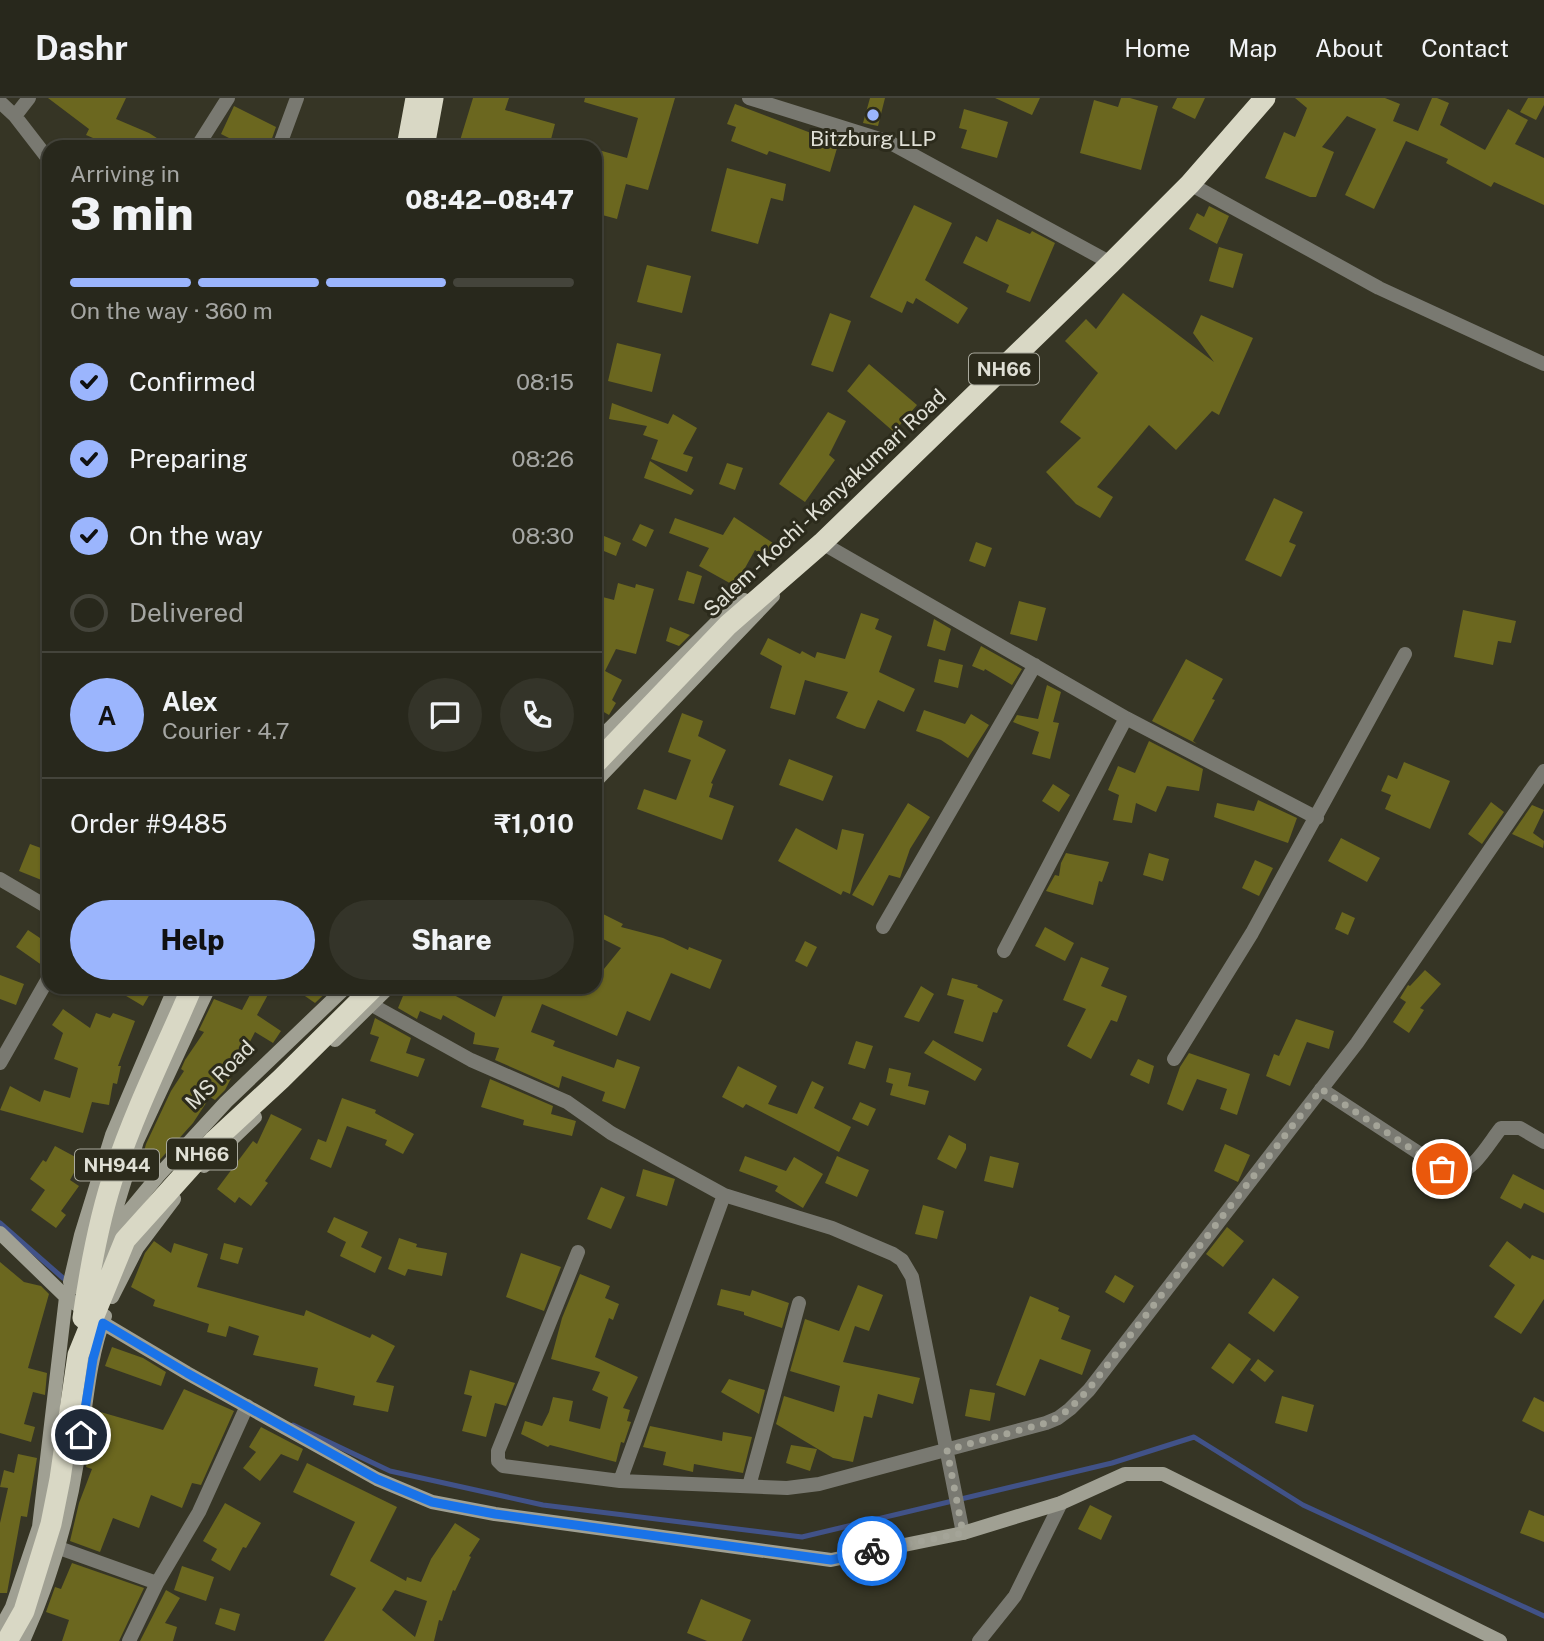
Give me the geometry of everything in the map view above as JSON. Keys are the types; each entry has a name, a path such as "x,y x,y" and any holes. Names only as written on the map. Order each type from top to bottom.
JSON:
{"highway":[{"path":"408,140 416,98"},
{"path":"425,140 433,98"},
{"name":"Salem - Kochi - Kanyakumari Road","path":"602,757 728,625 804,561 1191,184 1265,98"},
{"name":"NH944","path":"78,1355 97,1236 115,1172 139,1108 189,994"},
{"name":"NH66","path":"7,1641 24,1611 51,1524 78,1355 125,1240 214,1141 373,996"}],"street":[{"path":"15,116 29,98"},
{"path":"201,140 228,98"},
{"path":"282,140 297,98"},
{"path":"749,98 889,142 1111,263"},
{"path":"0,102 15,116 42,151"},
{"path":"1191,184 1379,288 1544,364"},
{"path":"822,543 1126,718 1317,818"},
{"path":"602,736 728,611 804,561"},
{"path":"602,775 754,618 804,561"},
{"path":"1174,1059 1252,933 1405,654"},
{"path":"883,927 1035,665"},
{"path":"1004,951 1126,718"},
{"path":"578,1252 497,1457 500,1464 506,1467 620,1481 787,1488 819,1484 1058,1418 1088,1390 1357,1043 1544,771"},
{"path":"0,879 42,904"},
{"path":"0,1063 42,989"},
{"name":"MS Road","path":"0,1629 12,1606 38,1527 66,1297 81,1235 112,1135 172,994"},
{"name":"MS Road","path":"103,1323 108,1235 137,1141 206,994"},
{"name":"MS Road","path":"66,1297 86,1263 158,1176 226,1102 339,994"},
{"path":"23,1641 60,1548 78,1461 93,1359 103,1323 115,1291 137,1248 186,1183 373,996 471,1060 567,1102 611,1133 724,1195 832,1228 902,1260 912,1277 963,1533"},
{"path":"1321,1089 1451,1174 1467,1170 1501,1128 1520,1128 1544,1142"},
{"path":"620,1481 724,1195"},
{"path":"0,1233 66,1297 103,1323 377,1479 432,1502 495,1514 831,1560 963,1533 1061,1503 1125,1474 1163,1474 1500,1641"},
{"path":"748,1486 799,1303"},
{"path":"129,1641 157,1583 200,1512 247,1406"},
{"path":"979,1641 1015,1596 1061,1503"},
{"path":"60,1548 157,1583"}],"building":[{"path":"48,98 126,98 116,119 160,140 98,140 86,135 89,129"},
{"path":"473,98 509,98 505,110 555,124 551,140 460,140"},
{"path":"585,98 675,98 648,190 626,184 617,219 602,215 602,151 627,158 638,118 584,102"},
{"name":"Bitzburg LLP","path":"870,98 885,98 878,126 863,123"},
{"path":"995,98 1040,98 1032,115"},
{"path":"1121,98 1158,106 1141,170 1080,153 1094,100 1118,107"},
{"path":"1177,98 1205,98 1195,119 1172,108"},
{"path":"1295,98 1385,98 1400,104 1393,121 1418,131 1432,98 1437,98 1449,103 1440,125 1485,150 1508,109 1528,120 1515,144 1544,158 1544,205 1494,182 1491,187 1446,163 1448,159 1406,141 1374,209 1345,195 1376,129 1347,116 1322,147 1334,152 1316,197 1265,178 1284,132 1295,137 1307,108"},
{"path":"1528,98 1544,98 1544,105 1536,120 1520,112"},
{"path":"735,104 811,133 812,130 840,138 830,172 769,151 767,155 731,141 736,127 727,124"},
{"path":"234,106 276,127 271,140 233,140 221,134"},
{"path":"964,109 1008,122 997,158 961,148 967,130 959,128"},
{"path":"727,168 786,184 783,201 771,198 758,244 711,231"},
{"path":"914,205 952,223 925,280 968,308 958,324 916,298 913,304 907,301 902,313 870,297"},
{"path":"1209,206 1229,216 1217,244 1189,229 1197,213 1204,217"},
{"path":"997,219 1030,234 1032,231 1055,243 1030,302 1006,292 1009,285 963,263 976,236 987,242"},
{"path":"1219,247 1243,254 1233,288 1209,281"},
{"path":"647,265 691,276 682,313 637,302"},
{"path":"1123,293 1214,362 1193,333 1201,315 1253,338 1219,415 1212,411 1176,450 1149,425 1097,487 1113,497 1100,518 1076,504 1046,472 1081,438 1060,422 1098,373 1065,341 1086,319 1096,329"},
{"path":"830,313 851,321 833,372 811,365"},
{"path":"617,343 661,354 652,392 608,381"},
{"path":"869,364 917,405 894,432 847,391"},
{"path":"612,403 668,424 673,414 697,428 683,454 693,457 687,472 651,459 658,440 643,435 647,426 609,419"},
{"path":"828,412 846,421 829,455 835,460 805,502 779,484"},
{"path":"650,461 694,490 691,495 644,478"},
{"path":"727,463 743,468 735,490 719,484"},
{"path":"1274,498 1303,512 1289,542 1296,545 1281,577 1245,560"},
{"path":"734,517 779,547 770,561 755,550 735,586 699,566 709,548 669,533 675,518 723,535"},
{"path":"640,524 654,530 646,547 632,540"},
{"path":"604,536 621,543 616,556 602,550"},
{"path":"976,542 992,548 985,567 969,561"},
{"path":"687,571 702,576 694,604 678,600"},
{"path":"618,583 635,588 636,584 654,589 636,654 616,649 605,671 622,680 612,700 616,703 609,715 602,711 602,597 614,600"},
{"path":"1019,601 1046,608 1037,641 1010,634"},
{"path":"1463,610 1516,621 1511,643 1498,641 1493,665 1454,657"},
{"path":"861,613 879,619 875,629 892,636 879,672 915,689 904,712 878,700 865,729 857,727 836,718 848,692 805,680 795,715 770,708 782,666 760,654 768,638 800,654 802,651 815,658 817,652 845,659"},
{"path":"934,619 951,629 945,651 927,646"},
{"path":"670,627 690,635 679,646 666,641"},
{"path":"981,646 1022,669 1012,685 985,669 984,671 972,666"},
{"path":"939,659 963,665 958,688 934,682"},
{"path":"1186,659 1223,679 1193,741 1197,744 1152,721"},
{"path":"1047,685 1061,692 1053,722 1059,723 1050,759 1032,754 1039,732 1013,722 1017,715 1038,719"},
{"path":"924,710 965,724 971,714 989,725 968,758 941,740 916,731"},
{"path":"682,713 703,721 698,736 726,750 711,783 713,784 709,797 734,806 722,840 637,809 644,789 676,800 691,760 668,752"},
{"path":"1149,741 1203,769 1199,791 1167,786 1156,812 1136,803 1132,823 1113,820 1119,795 1108,790 1118,766 1135,773"},
{"path":"789,759 833,776 823,801 779,785"},
{"path":"1404,762 1450,781 1430,829 1385,809 1391,795 1381,791 1388,775 1397,779"},
{"path":"1053,784 1070,795 1059,812 1042,801"},
{"path":"1258,800 1297,818 1288,843 1214,817 1217,803 1254,811"},
{"path":"1491,802 1504,812 1482,844 1468,834"},
{"path":"908,803 930,817 910,849 900,878 889,875 873,906 852,895"},
{"path":"1532,805 1544,810 1533,833 1544,841 1543,848 1512,834"},
{"path":"796,828 837,850 842,829 864,834 850,894 843,891 841,895 778,861"},
{"path":"1341,838 1380,858 1367,882 1328,861"},
{"path":"30,844 42,848 42,880 19,871"},
{"path":"1066,853 1109,862 1102,882 1099,881 1093,905 1046,891 1055,875 1059,876"},
{"path":"1149,853 1169,859 1163,881 1143,875"},
{"path":"1255,860 1273,868 1259,896 1242,888"},
{"path":"1342,912 1355,918 1348,935 1335,929"},
{"path":"602,914 623,924 621,927 663,938 688,950 689,947 722,960 710,989 671,973 650,1021 627,1011 617,1036 542,1004 531,1032 555,1041 553,1046 614,1068 617,1059 640,1067 625,1109 602,1101 605,1092 562,1076 559,1088 495,1060 499,1048 473,1044 475,1033 443,1015 441,1020 420,1011 417,1019 398,1008 404,994 452,994 495,1017 503,994 602,994 602,971 621,948 602,938"},
{"path":"1045,927 1074,943 1065,961 1035,946"},
{"path":"28,930 42,939 42,965 16,947"},
{"path":"805,941 817,947 807,967 795,961"},
{"path":"1081,957 1109,968 1101,986 1127,996 1117,1022 1111,1020 1091,1059 1067,1046 1086,1009 1063,1000"},
{"path":"1425,970 1441,984 1420,1008 1424,1010 1409,1033 1393,1022 1406,1002 1400,998 1408,985"},
{"path":"0,975 24,984 16,1005 0,999"},
{"path":"952,978 978,985 977,987 1003,1000 997,1013 993,1012 983,1042 954,1033 964,1000 947,995"},
{"path":"921,986 934,994 919,1022 904,1017"},
{"path":"123,994 150,994 143,1006"},
{"path":"250,994 268,994 257,1015 281,1031 273,1043 255,1032 225,1090 215,1100 210,1097 193,1123 156,1164 143,1155 146,1144 171,1091 184,1071 181,1069 185,1060 204,1032 199,1030 214,999 242,1010"},
{"path":"302,994 325,994 315,1003"},
{"path":"63,1009 90,1028 96,1013 110,1018 113,1013 135,1021 118,1066 121,1066 117,1084 113,1083 109,1105 92,1102 83,1133 0,1110 10,1086 40,1102 44,1090 70,1098 78,1068 54,1059 63,1033 52,1025"},
{"path":"375,1018 411,1038 406,1053 425,1059 418,1077 370,1061 379,1037 370,1034"},
{"path":"1296,1019 1334,1031 1329,1049 1307,1042 1290,1086 1266,1076 1274,1054 1279,1056"},
{"path":"933,1040 982,1069 975,1081 924,1053"},
{"path":"856,1041 873,1046 865,1069 848,1064"},
{"path":"1189,1053 1250,1074 1237,1115 1220,1109 1227,1089 1197,1079 1183,1111 1167,1104 1180,1067"},
{"path":"1138,1059 1154,1066 1149,1084 1130,1075"},
{"path":"738,1066 777,1086 768,1104 797,1114 812,1081 824,1087 814,1108 851,1127 839,1152 746,1104 743,1108 722,1097"},
{"path":"889,1068 911,1073 908,1086 929,1091 925,1105 890,1095 893,1084 886,1082"},
{"path":"490,1079 553,1106 551,1114 576,1121 572,1136 523,1125 524,1120 481,1107"},
{"path":"342,1098 376,1110 375,1113 414,1134 403,1154 385,1145 387,1140 347,1126 331,1168 310,1159 318,1139 326,1142"},
{"path":"860,1102 876,1109 868,1126 852,1119"},
{"path":"271,1114 302,1129 265,1181 268,1183 251,1206 239,1197 235,1203 217,1189 253,1141 257,1144"},
{"path":"949,1135 966,1144 956,1169 937,1159"},
{"path":"1225,1144 1250,1155 1238,1182 1214,1171"},
{"path":"55,1146 81,1160 70,1180 79,1186 61,1211 66,1215 56,1228 31,1210 45,1190 30,1179 43,1160 46,1162"},
{"path":"745,1156 786,1171 794,1157 823,1174 803,1208 775,1191 778,1186 739,1171"},
{"path":"837,1156 869,1170 857,1197 825,1183"},
{"path":"990,1156 1019,1163 1013,1188 984,1181"},
{"path":"643,1169 675,1179 667,1206 636,1196"},
{"path":"1513,1174 1544,1190 1544,1213 1524,1203 1521,1209 1500,1198"},
{"path":"601,1187 625,1197 611,1229 587,1219"},
{"path":"923,1205 944,1211 937,1239 915,1234"},
{"path":"334,1217 368,1232 361,1247 382,1257 375,1273 340,1256 346,1242 327,1232"},
{"path":"1227,1227 1244,1241 1223,1267 1206,1254"},
{"path":"399,1238 417,1244 416,1247 447,1253 442,1276 408,1269 405,1276 388,1269"},
{"path":"154,1241 171,1253 174,1243 208,1254 197,1287 304,1316 306,1310 370,1338 372,1334 395,1346 376,1382 394,1386 388,1412 353,1405 355,1396 314,1386 318,1368 253,1355 259,1336 229,1326 226,1337 207,1332 209,1324 153,1306 155,1300 131,1287 145,1253"},
{"path":"1507,1241 1530,1259 1532,1255 1544,1260 1544,1299 1521,1334 1494,1317 1515,1285 1489,1266"},
{"path":"224,1243 243,1248 238,1264 220,1259"},
{"path":"521,1253 561,1267 544,1311 506,1297"},
{"path":"0,1262 24,1282 41,1286 49,1294 28,1368 47,1373 45,1395 33,1392 24,1424 35,1427 31,1442 0,1433"},
{"path":"580,1274 610,1286 605,1298 619,1304 613,1320 609,1318 595,1357 638,1377 623,1408 630,1410 627,1421 631,1422 624,1443 621,1442 616,1462 550,1445 548,1447 521,1434 525,1421 542,1426 553,1397 573,1401 569,1421 600,1429 608,1397 592,1390 600,1372 551,1359 562,1318"},
{"path":"1115,1275 1134,1286 1124,1303 1105,1292"},
{"path":"1273,1278 1299,1297 1274,1332 1248,1313"},
{"path":"858,1285 883,1295 869,1331 855,1326 843,1362 920,1378 913,1404 878,1394 872,1418 864,1416 853,1462 833,1458 776,1424 784,1396 834,1412 840,1386 790,1371 805,1319 839,1331"},
{"path":"721,1289 750,1296 752,1290 789,1303 782,1328 744,1315 744,1312 717,1305"},
{"path":"1030,1296 1059,1308 1058,1311 1070,1316 1061,1339 1091,1350 1082,1375 1040,1359 1025,1396 996,1385"},
{"path":"1229,1343 1251,1359 1233,1384 1211,1368"},
{"path":"112,1347 143,1358 166,1372 161,1386 105,1366"},
{"path":"1258,1359 1274,1371 1265,1382 1250,1370"},
{"path":"470,1370 515,1383 506,1406 495,1403 486,1437 462,1431 472,1396 464,1394"},
{"path":"729,1379 765,1390 759,1414 721,1392"},
{"path":"184,1389 234,1411 201,1485 192,1483 182,1508 151,1495 139,1528 113,1518 100,1552 70,1541 79,1503 92,1469 86,1467 97,1411 163,1430"},
{"path":"970,1389 995,1393 990,1421 965,1416"},
{"path":"1282,1396 1314,1405 1307,1432 1275,1423"},
{"path":"1534,1397 1544,1402 1544,1432 1522,1421"},
{"path":"650,1426 722,1441 723,1432 752,1437 743,1473 694,1464 693,1472 663,1465 666,1452 643,1447"},
{"path":"261,1427 303,1449 298,1461 281,1454 260,1481 243,1468 256,1452 249,1447"},
{"path":"791,1445 817,1449 810,1471 786,1463"},
{"path":"18,1454 37,1458 27,1517 21,1516 7,1593 0,1593 0,1523 8,1488 0,1487 4,1470 14,1473"},
{"path":"307,1463 397,1507 370,1561 406,1581 407,1577 421,1582 431,1559 455,1523 480,1539 469,1556 471,1557 455,1591 453,1590 442,1621 439,1620 434,1641 324,1641 356,1588 330,1575 355,1522 293,1492","holes":["395,1590 427,1601 415,1637 382,1610"]},
{"path":"225,1503 261,1523 246,1548 243,1547 230,1571 211,1560 217,1549 203,1541"},
{"path":"1090,1505 1112,1516 1101,1540 1078,1529"},
{"path":"1529,1510 1544,1516 1544,1542 1520,1533"},
{"path":"72,1563 144,1588 119,1641 62,1641 69,1620 46,1612 55,1587 61,1589"},
{"path":"182,1566 214,1577 206,1601 174,1590"},
{"path":"166,1590 180,1598 165,1623 177,1627 173,1641 140,1641"},
{"path":"701,1599 751,1620 742,1641 707,1641 687,1633"},
{"path":"220,1608 240,1614 235,1631 215,1624"}],"waterway":[{"path":"0,1223 63,1278"},
{"path":"293,1425 390,1471 543,1505 802,1537 1112,1463 1194,1437 1303,1505 1544,1616"}],"way so far":[{"path":"872,1551 963,1533 947,1450 1046,1423 1070,1409 1088,1390 1321,1089 1442,1169"}],"place":[{"name":"Bitzburg LLP","path":"873,115"}],"route":[{"path":"81,1435 93,1359 103,1323 377,1479 432,1502 495,1514 831,1560 872,1551"}]}
